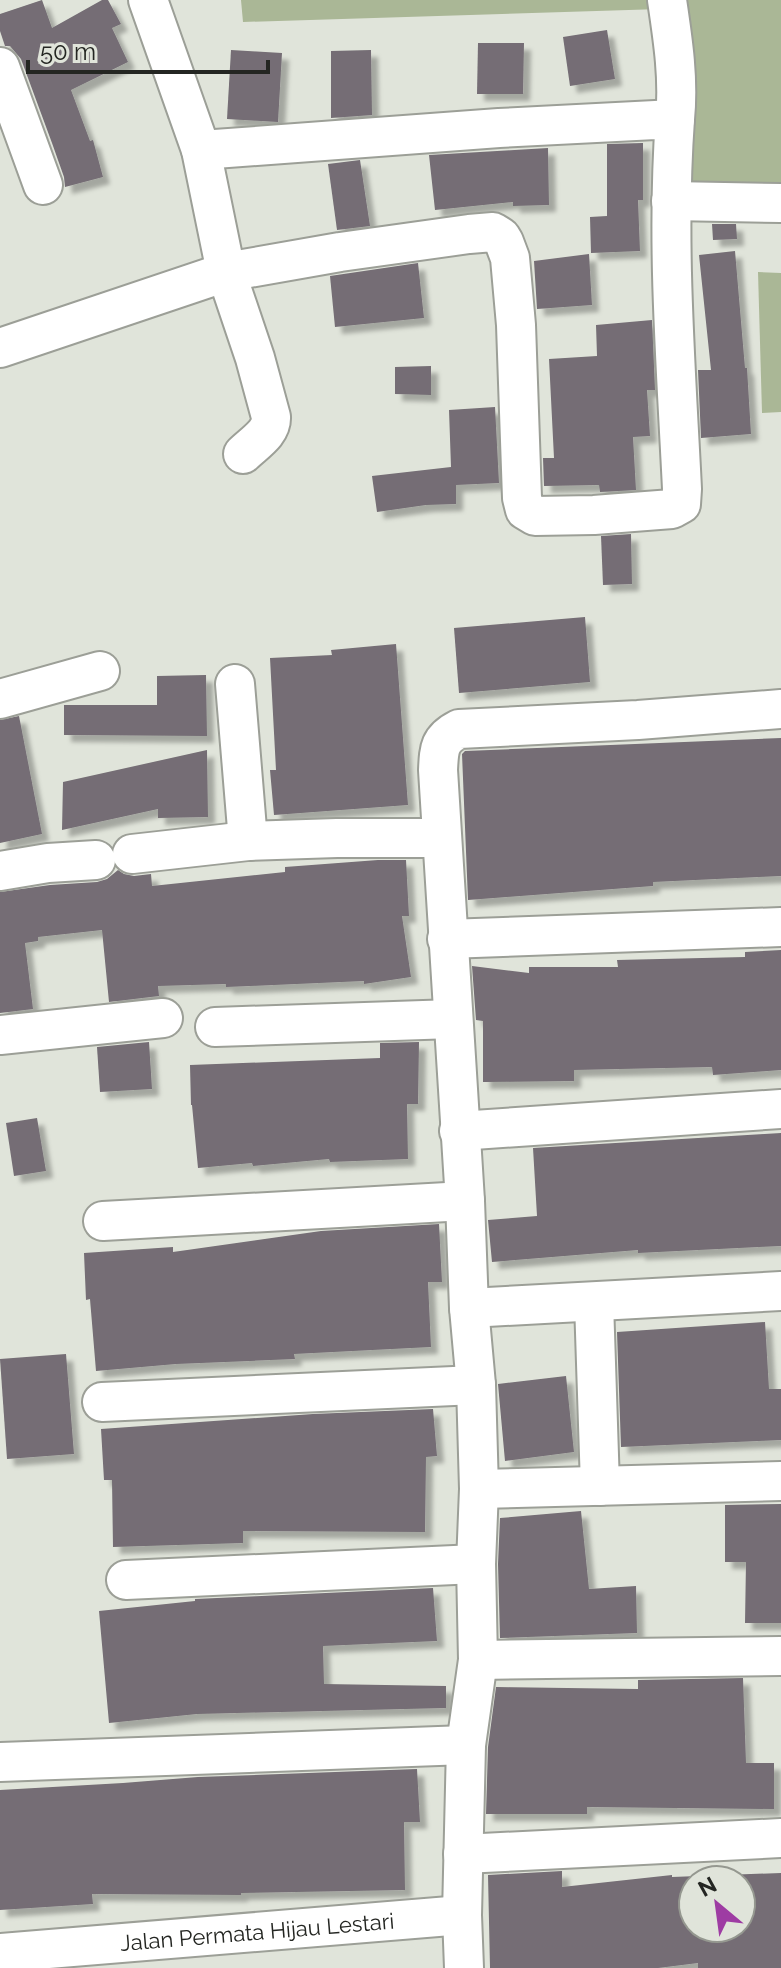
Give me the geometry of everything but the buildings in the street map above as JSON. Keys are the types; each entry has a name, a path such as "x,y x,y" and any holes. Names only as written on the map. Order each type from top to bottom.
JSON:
{"street":[{"path":"148,0 201,150 226,272 271,417 269,430 243,454"},
{"path":"0,348 226,272 340,252 493,232 501,237 510,258 525,510 535,516 672,509 681,504 682,489 671,201 677,98 667,0"},
{"path":"0,67 43,185"},
{"path":"201,150 499,128 675,119"},
{"path":"671,201 781,203"},
{"path":"0,699 100,671"},
{"path":"235,684 248,841"},
{"path":"464,1968 462,1915 466,1745 478,1660 476,1564 479,1489 476,1385 441,838 438,770 441,744 449,734 459,729 781,709"},
{"path":"0,871 248,841 441,838"},
{"path":"447,939 781,927"},
{"path":"0,1035 163,1018"},
{"path":"215,1027 453,1019"},
{"path":"459,1131 781,1109"},
{"path":"103,1221 465,1201"},
{"path":"469,1308 781,1291"},
{"path":"594,1302 600,1486"},
{"path":"102,1402 476,1385"},
{"path":"479,1489 781,1481"},
{"path":"126,1580 476,1564"},
{"path":"478,1660 781,1656"},
{"path":"0,1762 466,1745"},
{"path":"463,1854 781,1838"},
{"name":"Jalan Permata Hijau Lestari","path":"0,1953 462,1915"}],"green space":[{"path":"241,0 660,0 661,9 243,22"},
{"path":"678,0 781,0 781,191 687,189"},
{"path":"758,272 781,273 781,412 762,413"}]}
